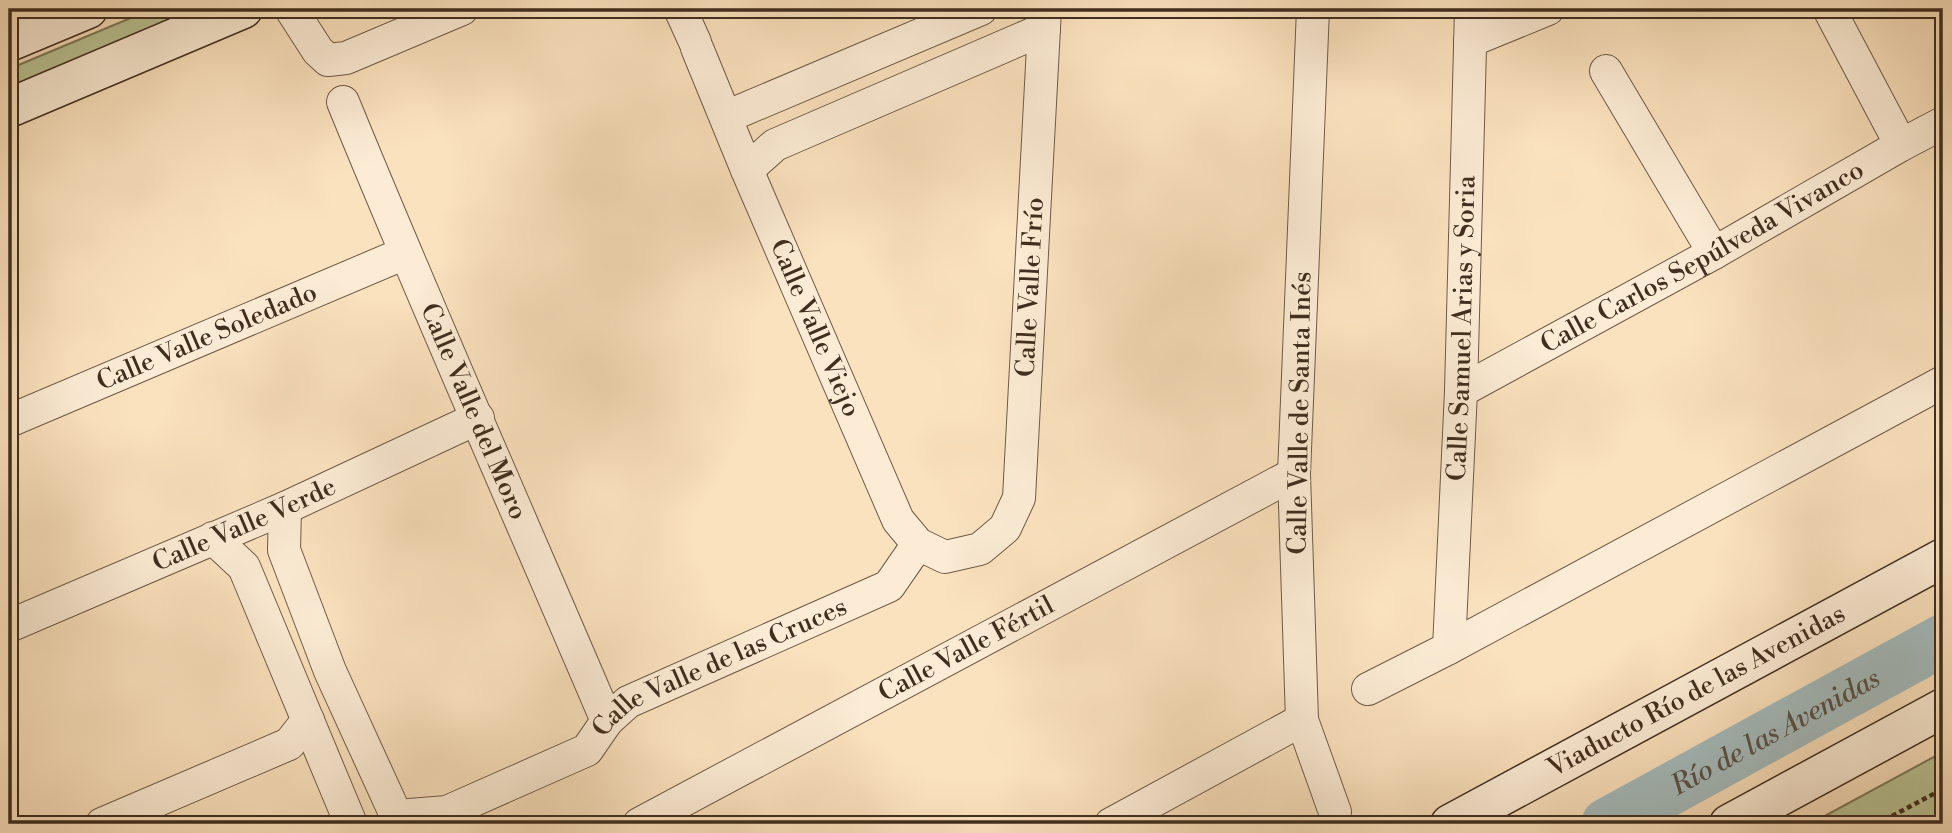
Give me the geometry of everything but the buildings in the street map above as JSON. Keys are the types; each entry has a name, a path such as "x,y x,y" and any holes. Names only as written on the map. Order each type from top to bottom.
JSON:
{"main road":[{"path":"9,42 88,9"},
{"path":"9,108 243,9"},
{"name":"Viaducto Río de las Avenidas","path":"1450,824 1943,558"},
{"path":"1729,824 1943,708"}],"street":[{"path":"291,9 318,51 328,60 346,58 462,9"},
{"name":"Calle Valle Viejo","path":"680,9 898,520 918,544"},
{"path":"726,117 981,9"},
{"name":"Calle Valle de Santa Inés","path":"1312,9 1294,474 1302,720 1335,812"},
{"name":"Calle Samuel Arias y Soria","path":"1449,648 1461,391 1471,9"},
{"path":"1471,41 1548,9"},
{"path":"1829,9 1901,145"},
{"path":"747,170 775,145 1045,19"},
{"name":"Calle Valle Frío","path":"918,544 945,557 980,550 1005,528 1018,498 1045,19"},
{"path":"1606,71 1714,253"},
{"name":"Calle Valle del Moro","path":"343,102 405,253 607,721"},
{"name":"Calle Carlos Sepúlveda Vivanco","path":"1461,391 1714,253 1943,123"},
{"name":"Calle Valle Soledado","path":"9,421 405,253"},
{"path":"1368,689 1943,382"},
{"name":"Calle Valle Verde","path":"9,626 285,508 478,418"},
{"name":"Calle Valle Fértil","path":"639,824 1294,474"},
{"path":"285,508 284,550 330,671 399,820"},
{"path":"213,538 244,567 351,824"},
{"name":"Calle Valle de las Cruces","path":"399,820 447,818 587,750 607,721 628,702 889,586 918,544"},
{"path":"294,687 330,671"},
{"path":"102,824 289,744 308,720"},
{"path":"1111,824 1302,720"}],"path":[{"path":"1877,824 1943,789"},
{"path":"1919,824 1943,817"}],"green space":[{"path":"152,9 196,9 9,88 9,69"},
{"path":"1943,752 1943,824 1810,824"}],"waterway":[{"name":"Río de las Avenidas","path":"1607,824 1943,640"}]}
